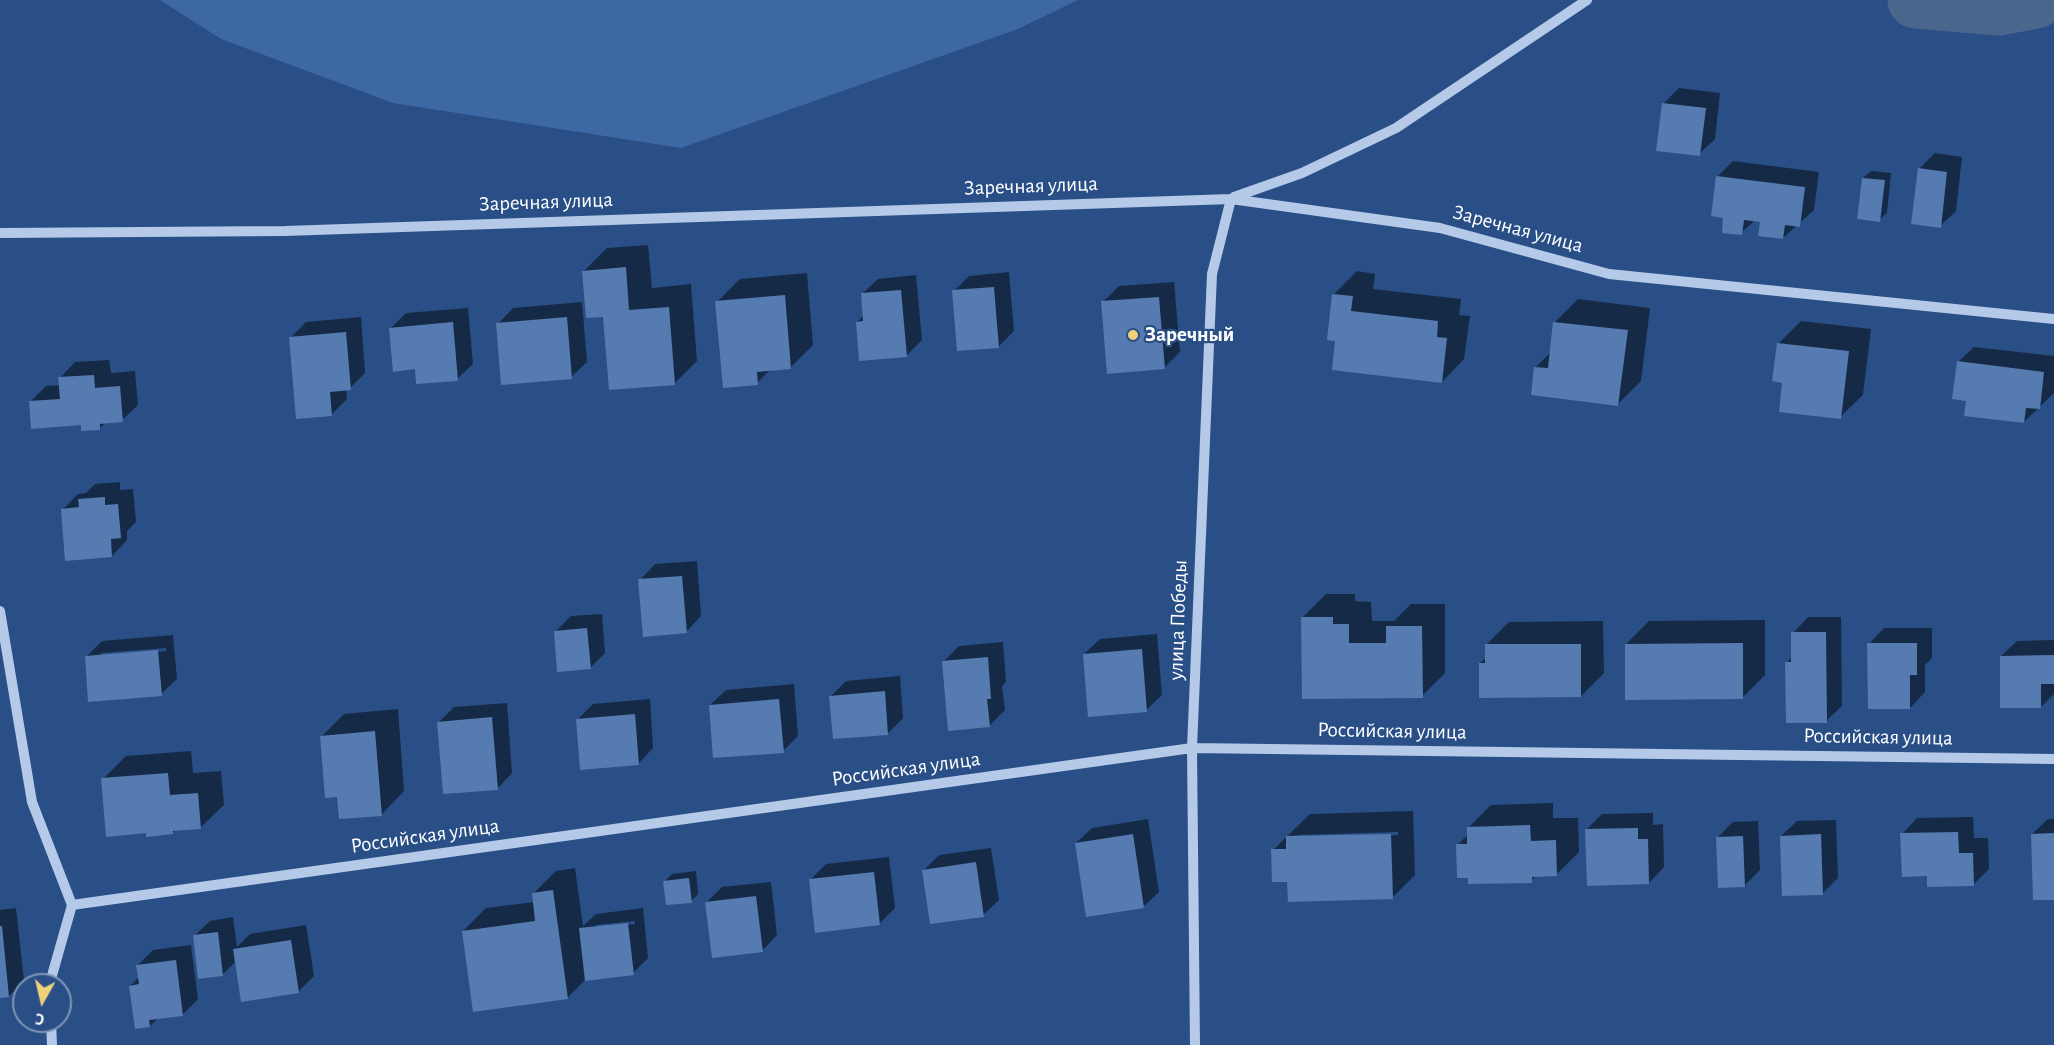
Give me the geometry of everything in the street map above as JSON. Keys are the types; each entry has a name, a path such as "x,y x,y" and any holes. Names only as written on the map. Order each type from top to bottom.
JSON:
{"street":[{"path":"1231,198 1302,172 1396,128 1587,0"},
{"name":"Заречная улица","path":"0,233 285,231 1231,198 1440,228 1609,274 2054,319"},
{"name":"улица Победы","path":"1195,1045 1192,748 1212,274 1231,198"},
{"path":"0,611 32,802 72,905 53,973"},
{"name":"Российская улица","path":"72,905 1192,748 2054,759"}],"shaded area":[{"path":"160,0 1078,0 1018,29 681,148 393,103 221,39"}],"building":[{"path":"1662,103 1706,108 1700,156 1656,151"},
{"path":"1918,168 1947,172 1941,228 1911,224"},
{"path":"1716,176 1805,187 1800,227 1785,225 1783,239 1758,236 1760,222 1744,220 1742,235 1722,233 1723,218 1711,216"},
{"path":"1862,178 1885,180 1880,222 1857,219"},
{"path":"626,267 629,310 669,307 675,385 609,390 603,317 586,318 582,271"},
{"path":"994,287 999,348 957,351 952,290"},
{"path":"901,290 907,357 859,361 856,322 863,321 861,293"},
{"path":"1332,294 1353,296 1351,311 1438,321 1437,337 1447,338 1442,383 1332,370 1335,341 1327,340"},
{"path":"785,295 791,369 757,372 758,385 723,388 715,301"},
{"name":"Заречный","path":"1159,297 1165,369 1107,374 1101,301"},
{"path":"567,317 572,379 501,385 496,323"},
{"path":"453,322 458,381 416,384 415,369 393,372 389,328"},
{"path":"1553,322 1628,330 1618,406 1531,395 1534,367 1548,368"},
{"path":"346,332 351,390 330,392 332,416 296,419 289,337"},
{"path":"1777,343 1849,351 1841,419 1779,412 1782,383 1772,381"},
{"path":"1957,361 2044,372 2040,409 2026,408 2024,423 1964,416 1966,401 1952,399"},
{"path":"94,375 95,388 120,386 123,422 100,424 100,430 81,431 81,425 31,429 29,401 60,399 58,377"},
{"path":"105,497 105,505 118,504 121,538 111,539 112,557 65,561 61,509 79,507 78,499"},
{"path":"682,576 687,633 643,637 638,579"},
{"path":"1301,617 1333,617 1333,624 1349,624 1349,643 1386,643 1386,626 1422,626 1423,698 1302,699"},
{"path":"587,628 591,669 557,672 554,631"},
{"path":"1791,632 1826,632 1827,723 1786,723 1785,662 1791,662"},
{"path":"1743,643 1743,699 1625,700 1625,644"},
{"path":"1867,643 1917,643 1917,675 1910,675 1910,709 1868,709"},
{"path":"1485,644 1581,644 1581,697 1479,698 1479,663 1485,663"},
{"path":"1142,649 1147,712 1088,717 1083,654"},
{"path":"158,650 162,696 88,702 85,656"},
{"path":"2054,655 2054,684 2041,684 2041,708 2000,708 2000,656"},
{"path":"988,657 991,699 987,699 990,727 948,731 942,661"},
{"path":"885,691 888,735 833,739 829,696"},
{"path":"779,699 784,753 713,758 709,705"},
{"path":"635,714 639,765 580,770 576,719"},
{"path":"492,717 498,790 443,794 437,722"},
{"path":"375,731 382,816 339,819 337,797 325,798 320,736"},
{"path":"168,773 170,795 198,793 201,829 173,831 173,834 146,837 146,833 106,837 101,778"},
{"path":"1530,825 1531,841 1556,840 1557,876 1532,877 1532,883 1468,884 1468,878 1457,878 1456,844 1467,844 1467,827"},
{"path":"1638,828 1638,839 1648,839 1649,884 1587,886 1585,829"},
{"path":"1958,832 1959,853 1973,853 1974,886 1927,887 1927,876 1902,877 1900,833"},
{"path":"2054,833 2054,900 2033,900 2031,834"},
{"path":"1133,834 1144,908 1086,917 1075,843"},
{"path":"1391,834 1393,899 1288,902 1287,882 1272,882 1271,849 1286,849 1286,836"},
{"path":"1821,834 1823,895 1782,896 1780,836"},
{"path":"1743,836 1745,887 1718,888 1716,837"},
{"path":"976,862 984,917 930,924 922,870"},
{"path":"874,872 880,925 815,933 809,879"},
{"path":"689,878 692,903 666,905 663,881"},
{"path":"553,890 568,999 473,1012 462,931 535,921 532,893"},
{"path":"756,896 763,952 712,958 705,902"},
{"path":"628,923 634,975 585,981 579,928"},
{"path":"0,926 2,926 9,997 0,998"},
{"path":"218,932 223,976 198,979 193,935"},
{"path":"291,940 299,993 241,1002 233,949"},
{"path":"176,960 183,1016 149,1020 150,1027 135,1029 129,986 139,984 136,965"}],"waterway":[{"path":"1916,0 1999,7 2036,0"}],"place":[{"name":"Заречный","path":"1133,335"}]}
